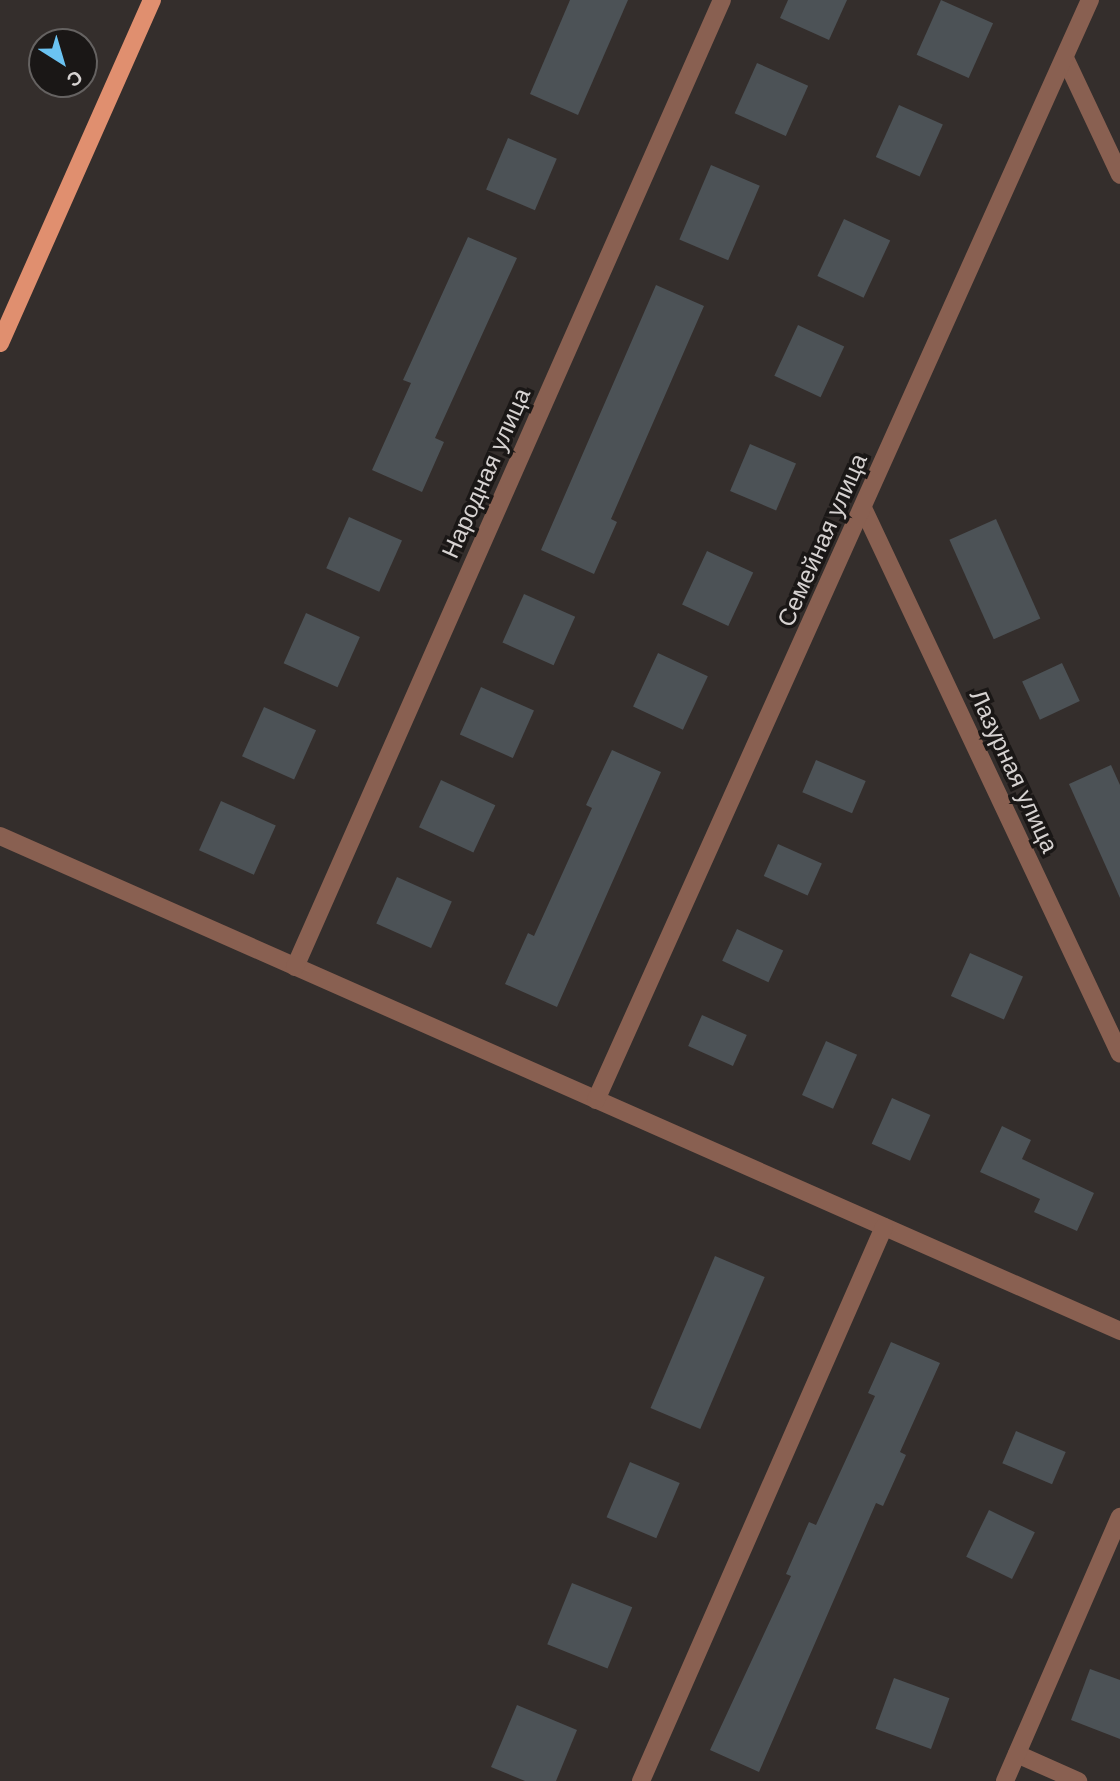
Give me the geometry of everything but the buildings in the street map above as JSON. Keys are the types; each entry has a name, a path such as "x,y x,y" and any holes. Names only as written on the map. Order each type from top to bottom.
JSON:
{"main road":[{"path":"0,343 152,0"}],"street":[{"name":"Народная улица","path":"295,967 722,0"},
{"name":"Семейная улица","path":"596,1100 1090,0"},
{"path":"1065,58 1120,175"},
{"name":"Лазурная улица","path":"863,508 1120,1054"},
{"path":"0,836 1120,1332"},
{"path":"641,1781 884,1227"},
{"path":"1005,1781 1120,1517"},
{"path":"1017,1754 1078,1781"}]}
